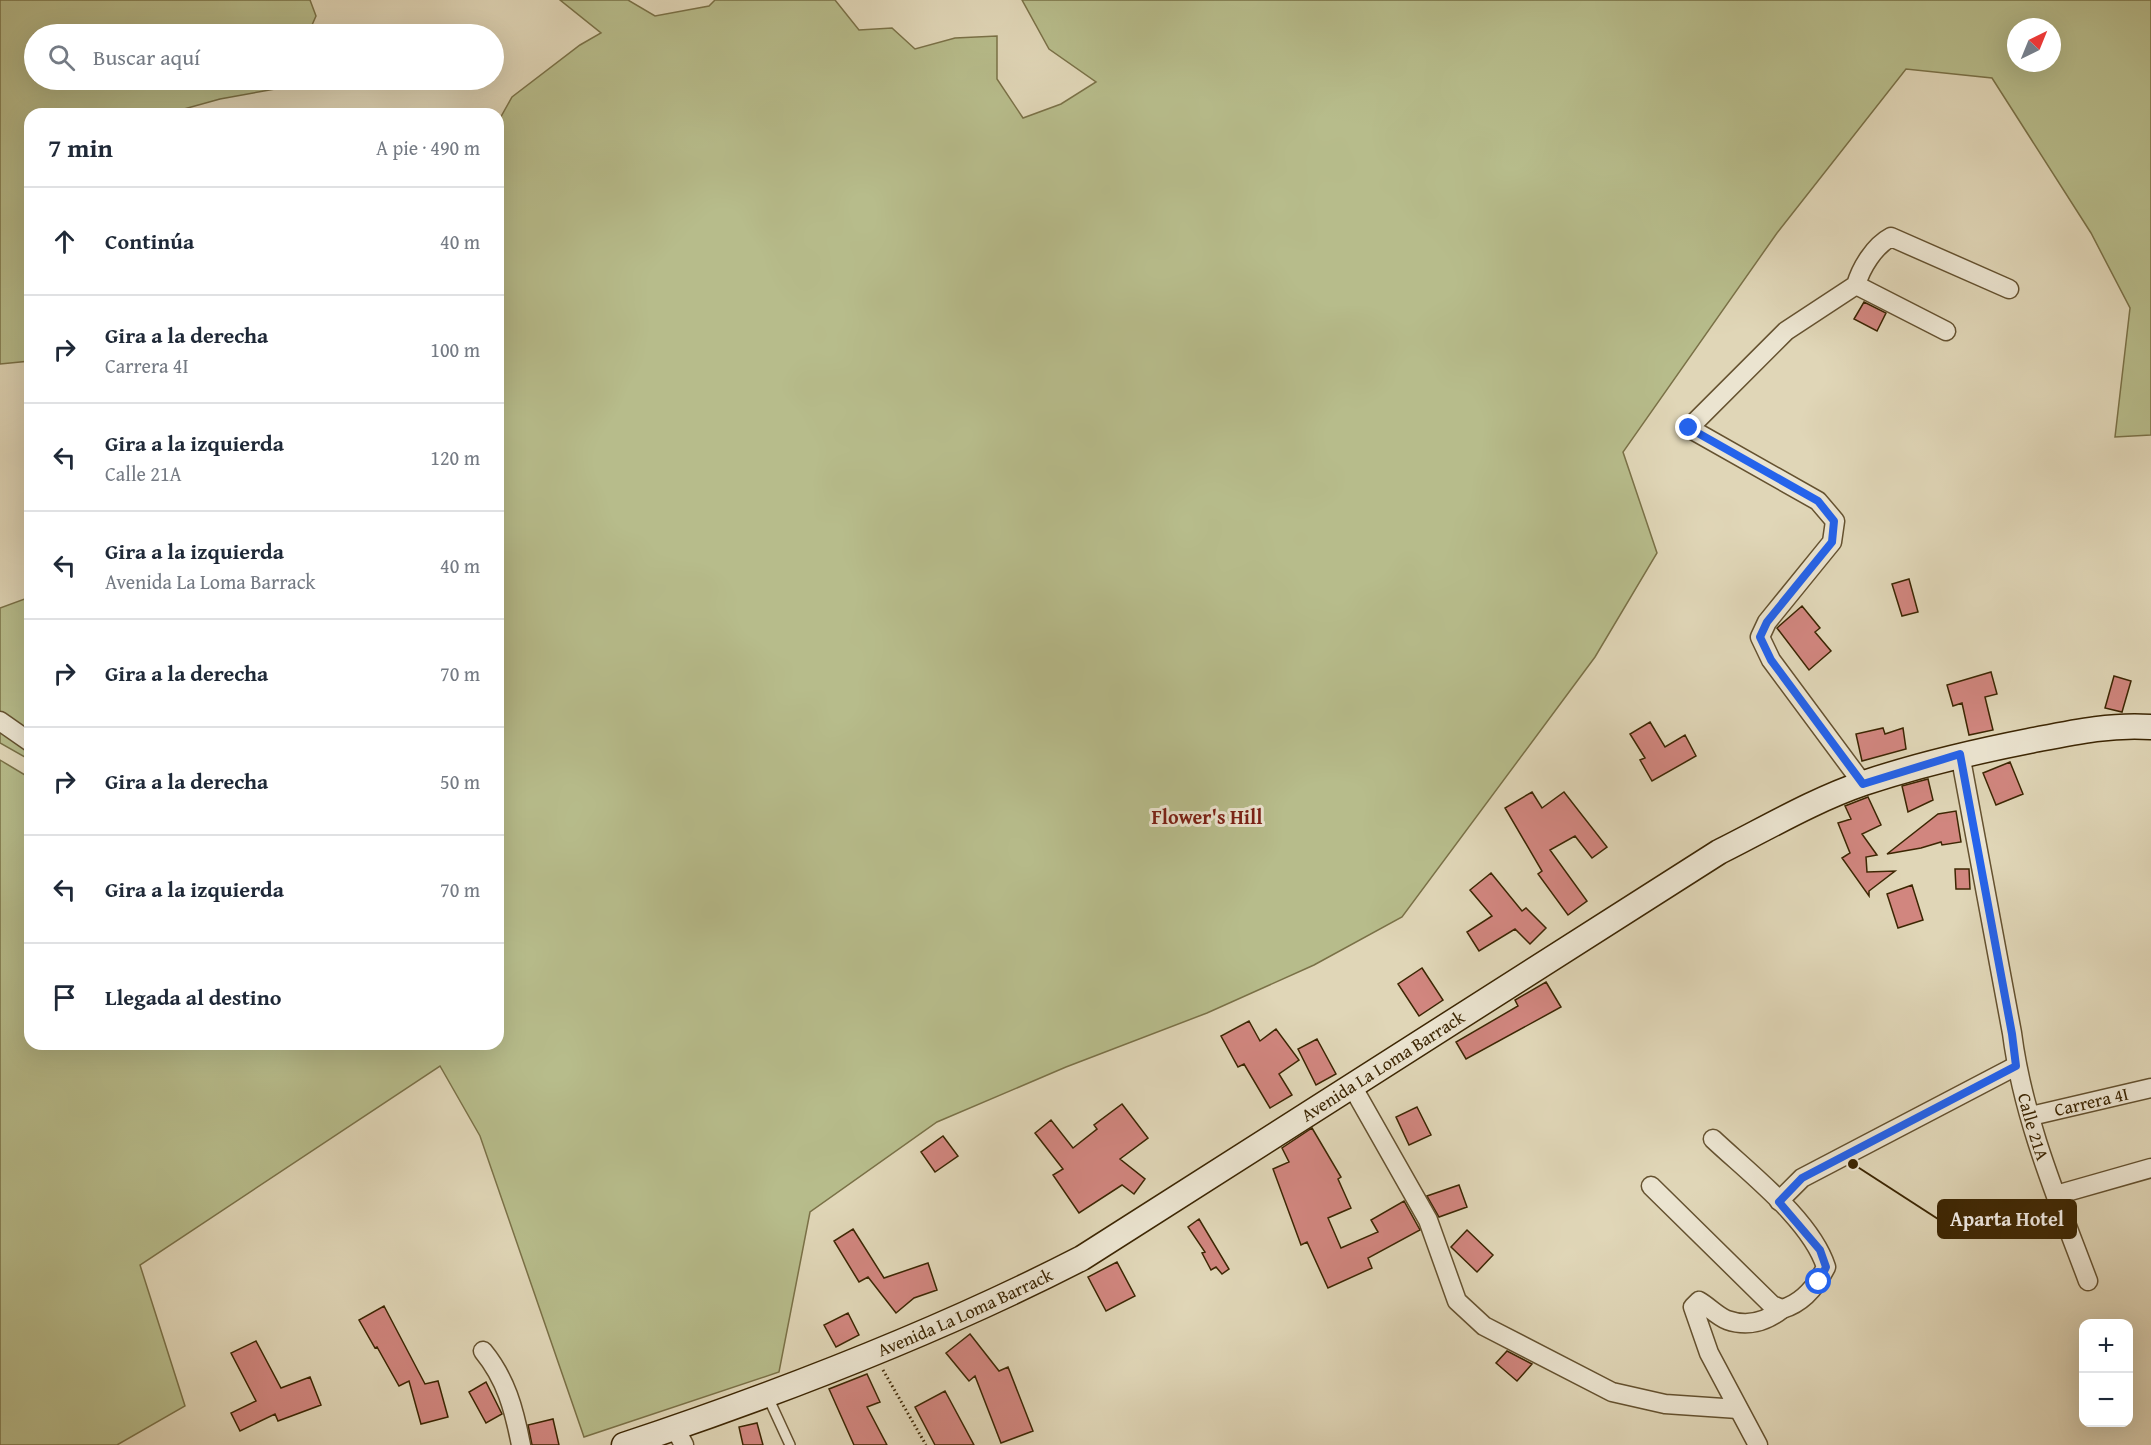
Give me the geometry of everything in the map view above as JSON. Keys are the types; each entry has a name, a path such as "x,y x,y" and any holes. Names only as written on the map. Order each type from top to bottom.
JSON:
{"main road":[{"name":"Avenida La Loma Barrack","path":"624,1445 679,1436 766,1394 873,1353 1015,1292 1082,1258 1719,852 1796,813 1863,784 1960,754 2091,728 2117,725 2151,726"}],"street":[{"path":"1863,784 1771,660 1760,637 1767,622 1832,542 1834,521 1818,501 1689,428 1786,331 1857,285 1860,272 1883,241 1890,237 2009,289"},
{"path":"1857,285 1946,331"},
{"path":"0,721 24,738"},
{"name":"Calle 21A","path":"1960,754 2016,1066 2056,1195 2088,1281"},
{"path":"1779,1202 1802,1178 2016,1066"},
{"path":"1352,1086 1428,1220 1457,1301 1484,1326 1612,1392 1665,1404 1738,1409"},
{"name":"Carrera 4I","path":"2031,1116 2151,1088"},
{"path":"1713,1139 1779,1202 1820,1250 1826,1267 1819,1282 1797,1304 1782,1310 1769,1320 1755,1323 1726,1319 1698,1301 1693,1307 1709,1353 1758,1445"},
{"path":"2056,1195 2151,1168"},
{"path":"1651,1186 1772,1305 1782,1310"},
{"path":"483,1351 500,1372 515,1415 521,1445"}],"lane":[{"path":"766,1394 790,1445"}],"path":[{"path":"873,1353 926,1445"}],"green space":[{"path":"0,0 310,0 316,16 312,24 24,24 24,90 270,90 220,99 188,108 24,108 24,362 0,364"},
{"path":"560,0 628,0 655,16 709,6 715,0 835,0 859,30 892,28 915,49 955,38 997,36 997,79 1023,118 1061,104 1096,82 1049,49 1022,0 2151,0 2151,435 2115,437 2130,308 2091,233 1992,78 1906,69 1777,233 1623,452 1657,553 1595,657 1402,917 1314,965 1207,1013 1066,1067 937,1122 810,1212 779,1372 584,1437 480,1136 440,1066 140,1265 185,1406 117,1445 0,1445 0,760 24,774 24,1050 504,1050 504,111 512,97 580,45 601,33"},
{"path":"24,599 24,757 0,743 0,608"}],"building":[{"path":"1864,302 1886,313 1877,331 1854,319"},
{"path":"1909,579 1918,612 1902,616 1892,584"},
{"path":"1802,606 1820,628 1815,632 1831,651 1809,670 1777,628"},
{"path":"1991,672 1997,694 1985,697 1993,730 1969,735 1962,703 1953,706 1947,685"},
{"path":"2114,676 2131,681 2122,712 2105,708"},
{"path":"1650,722 1665,747 1685,735 1696,756 1652,781 1640,760 1645,758 1630,734"},
{"path":"1883,728 1885,734 1903,728 1906,749 1862,761 1856,734"},
{"path":"2010,762 2023,794 1996,805 1983,773"},
{"path":"1928,779 1933,800 1908,812 1902,786"},
{"path":"1532,792 1542,808 1564,792 1607,847 1592,858 1575,836 1550,850 1587,901 1568,915 1538,874 1542,871 1505,808"},
{"path":"1868,797 1881,825 1862,834 1877,855 1866,857 1867,872 1895,871 1869,891 1869,896 1842,858 1850,853 1838,823 1851,819 1845,806"},
{"path":"1956,811 1961,842 1942,845 1941,842 1887,854 1938,814"},
{"path":"1955,869 1969,869 1970,889 1956,889"},
{"path":"1491,873 1522,911 1526,908 1546,928 1530,944 1515,929 1479,951 1467,932 1492,916 1470,890"},
{"path":"1912,885 1923,920 1898,928 1887,894"},
{"path":"1422,968 1443,1000 1419,1016 1398,984"},
{"path":"1546,982 1561,1007 1466,1059 1456,1042 1518,1006 1515,1000"},
{"path":"1249,1021 1260,1041 1276,1029 1299,1060 1279,1074 1292,1095 1270,1108 1244,1064 1238,1067 1221,1036"},
{"path":"1317,1039 1336,1074 1316,1085 1298,1049"},
{"path":"1122,1104 1148,1138 1120,1159 1145,1179 1134,1194 1122,1185 1079,1213 1053,1175 1063,1169 1035,1133 1051,1120 1073,1148 1097,1129 1094,1125"},
{"path":"1417,1107 1431,1135 1409,1145 1396,1117"},
{"path":"1312,1128 1341,1177 1338,1179 1351,1208 1328,1218 1341,1248 1378,1232 1371,1220 1404,1201 1420,1230 1368,1258 1372,1268 1328,1288 1307,1242 1301,1245 1273,1169 1289,1162 1282,1148"},
{"path":"943,1136 958,1156 935,1172 921,1152"},
{"path":"1459,1185 1467,1207 1439,1217 1427,1196"},
{"path":"1199,1219 1229,1269 1222,1274 1216,1267 1211,1270 1202,1253 1205,1252 1188,1227"},
{"path":"853,1229 884,1278 928,1263 937,1290 914,1298 896,1313 868,1277 859,1282 834,1241"},
{"path":"1467,1230 1493,1255 1477,1272 1451,1247"},
{"path":"1117,1262 1135,1296 1106,1311 1088,1277"},
{"path":"384,1306 425,1384 438,1381 448,1417 421,1424 409,1381 399,1386 377,1347 375,1348 359,1320"},
{"path":"848,1313 859,1335 836,1347 824,1325"},
{"path":"970,1334 999,1371 1008,1367 1033,1431 1001,1443 975,1376 969,1381 946,1353"},
{"path":"256,1341 281,1388 310,1377 321,1405 278,1421 275,1414 240,1431 231,1413 256,1401 231,1353"},
{"path":"1507,1351 1532,1364 1517,1381 1496,1363"},
{"path":"867,1374 880,1402 867,1407 887,1445 854,1445 829,1389"},
{"path":"486,1382 502,1414 486,1423 469,1392"},
{"path":"945,1391 974,1445 935,1445 915,1407"},
{"path":"553,1419 559,1445 532,1445 528,1425"},
{"path":"757,1423 763,1445 743,1445 739,1427"}],"place":[{"name":"Aparta Hotel","path":"1853,1164"}],"district":[{"name":"Flower's Hill","path":"1207,817"}],"route":[{"path":"1689,428 1818,501 1834,521 1832,542 1767,622 1760,637 1771,660 1863,784 1960,754 2012,1034 2016,1066 1802,1178 1779,1202 1820,1250 1826,1267 1819,1282"}]}
